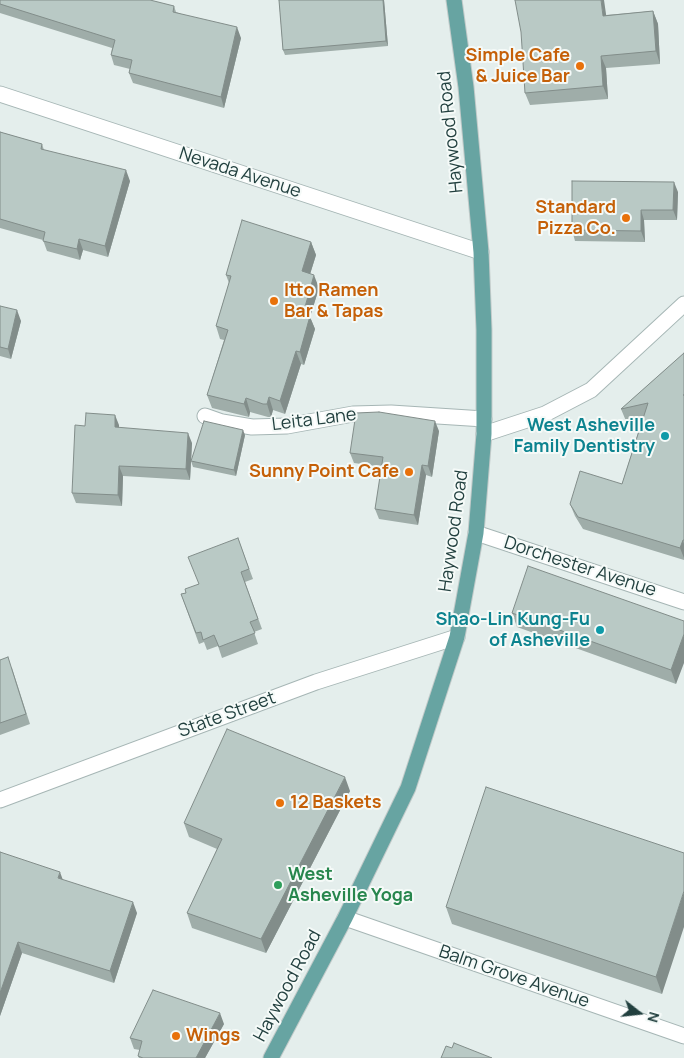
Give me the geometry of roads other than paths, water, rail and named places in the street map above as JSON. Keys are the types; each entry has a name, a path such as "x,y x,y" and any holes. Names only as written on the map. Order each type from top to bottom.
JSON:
{"main road":[{"name":"Haywood Road","path":"272,1058 345,918 408,788 457,637 476,533 484,426 484,330 481,252 466,87 454,0"}],"street":[{"name":"Nevada Avenue","path":"0,94 481,252"},
{"path":"484,426 545,414 591,390 684,304"},
{"name":"Leita Lane","path":"206,416 222,422 252,427 287,426 353,414 391,413 484,426"},
{"name":"Dorchester Avenue","path":"476,533 684,602"},
{"name":"State Street","path":"0,800 316,682 457,637"},
{"name":"Balm Grove Avenue","path":"345,918 684,1036"}],"place":[{"name":"Simple Cafe & Juice Bar","path":"580,66"},
{"name":"Standard Pizza Co.","path":"626,218"},
{"name":"Itto Ramen Bar & Tapas","path":"274,301"},
{"name":"West Asheville Family Dentistry","path":"665,436"},
{"name":"Sunny Point Cafe","path":"409,472"},
{"name":"Shao-Lin Kung-Fu of Asheville","path":"600,630"},
{"name":"12 Baskets","path":"280,803"},
{"name":"West Asheville Yoga","path":"278,885"},
{"name":"Wings","path":"176,1036"}]}
